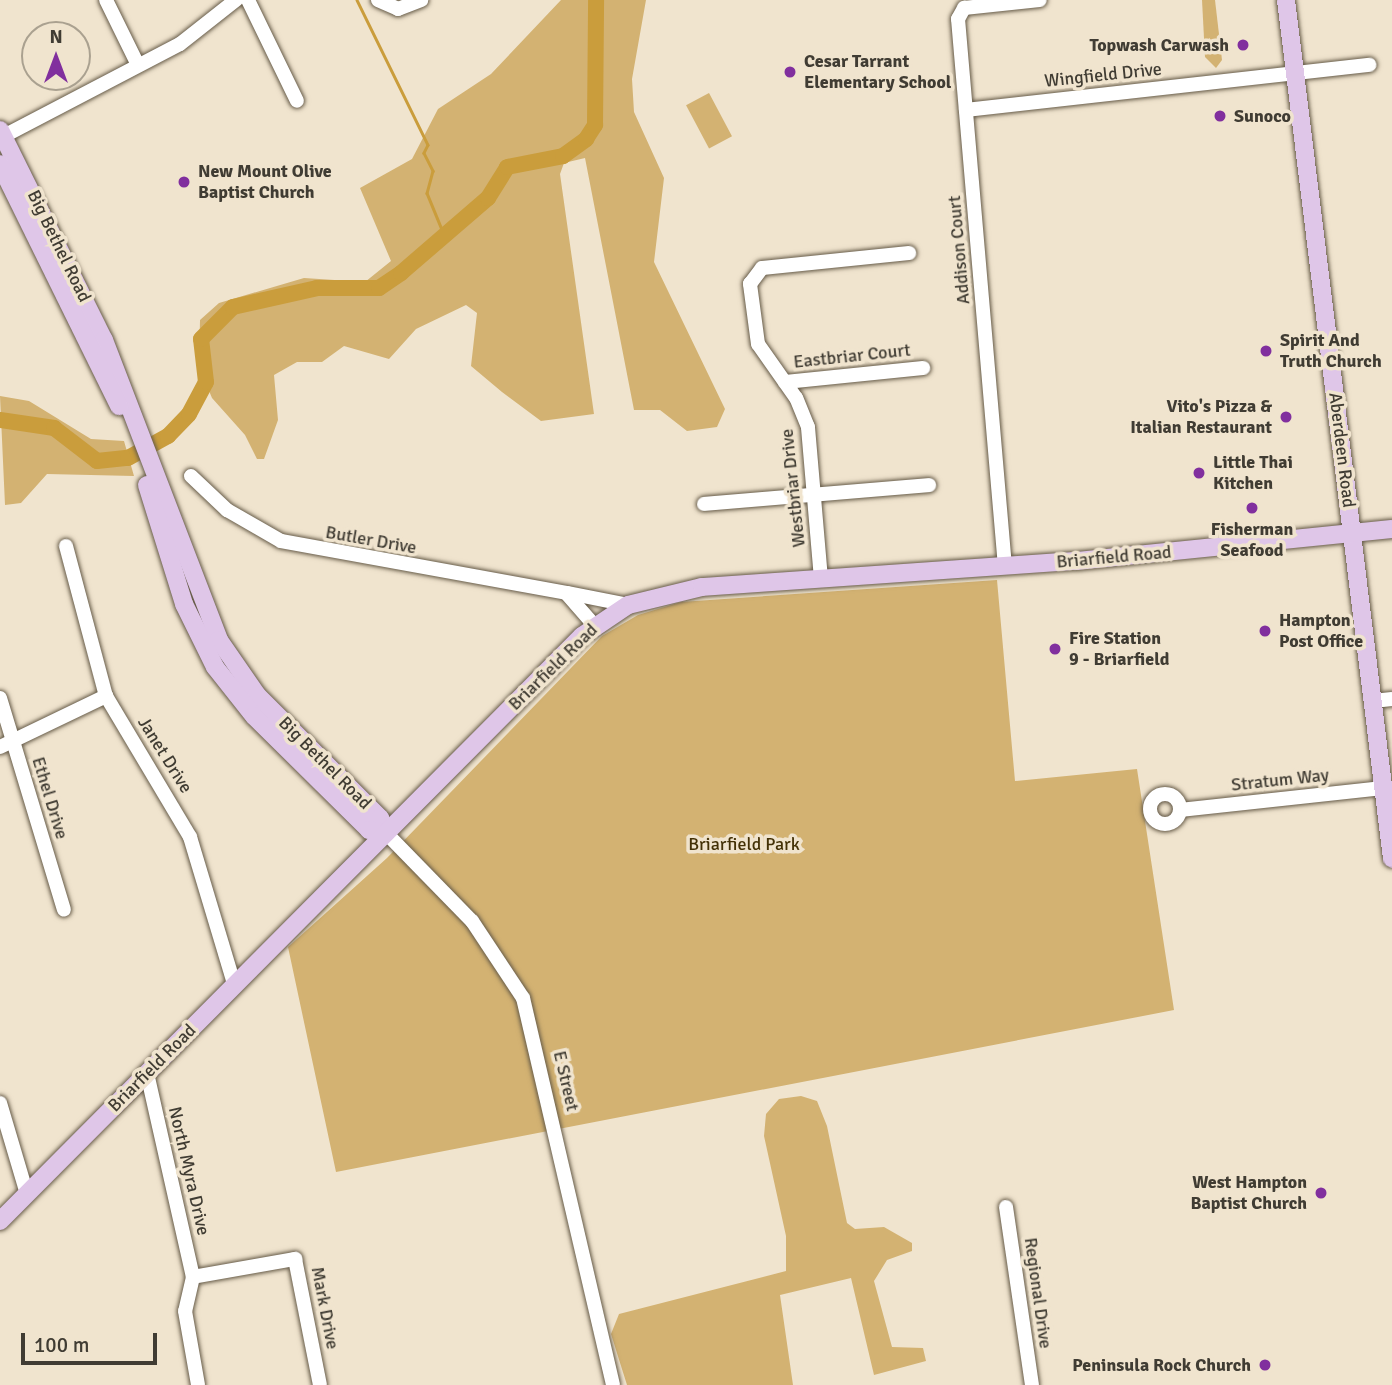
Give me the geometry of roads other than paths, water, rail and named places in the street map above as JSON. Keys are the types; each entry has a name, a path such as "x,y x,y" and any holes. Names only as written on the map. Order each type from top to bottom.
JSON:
{"main road":[{"name":"Aberdeen Road","path":"1286,0 1392,858"},
{"name":"Big Bethel Road","path":"1,135 83,293 194,587 225,651 257,695 380,818 386,834"},
{"name":"Big Bethel Road","path":"0,164 135,431"},
{"name":"Briarfield Road","path":"0,1221 595,625 628,605 680,590 1005,567 1392,529"}],"street":[{"path":"106,0 138,65"},
{"path":"1,135 194,35 236,0"},
{"path":"248,0 296,101"},
{"path":"378,0 398,9 421,0"},
{"name":"Addison Court","path":"1005,567 960,11 1040,0"},
{"name":"Wingfield Drive","path":"966,110 1370,65"},
{"name":"Westbriar Drive","path":"821,579 815,495 804,412 755,334 750,284 757,271 909,254"},
{"name":"Eastbriar Court","path":"785,382 923,369"},
{"name":"Butler Drive","path":"191,476 227,510 281,541 628,605"},
{"path":"704,504 929,485"},
{"name":"Janet Drive","path":"66,546 106,696 190,837 234,984"},
{"path":"566,593 595,625"},
{"path":"7,745 106,696"},
{"name":"Ethel Drive","path":"0,698 7,745 64,910"},
{"path":"1373,701 1392,699"},
{"name":"Stratum Way","path":"1180,810 1383,788"},
{"name":"E Street","path":"386,834 472,921 523,998 613,1385"},
{"name":"North Myra Drive","path":"147,1073 193,1277"},
{"path":"0,1103 27,1194"},
{"name":"Regional Drive","path":"1006,1207 1032,1385"},
{"name":"Mark Drive","path":"193,1277 295,1259 320,1385"},
{"path":"193,1277 185,1311 198,1385"}],"waterway":[{"path":"357,0 428,145 424,153 433,171 427,193 443,232"},
{"path":"0,420 54,428 97,461 128,458 168,436 189,414 206,382 201,339 233,307 317,288 379,288 401,273 488,198 507,167 563,156 586,139 595,125 596,0"}],"place":[{"name":"Topwash Carwash","path":"1243,45"},
{"name":"Cesar Tarrant Elementary School","path":"790,72"},
{"name":"Sunoco","path":"1220,116"},
{"name":"New Mount Olive Baptist Church","path":"184,182"},
{"name":"Spirit And Truth Church","path":"1266,351"},
{"name":"Vito's Pizza & Italian Restaurant","path":"1286,417"},
{"name":"Little Thai Kitchen","path":"1199,473"},
{"name":"Fisherman Seafood","path":"1252,508"},
{"name":"Hampton Post Office","path":"1265,631"},
{"name":"Fire Station 9 - Briarfield","path":"1055,649"},
{"name":"West Hampton Baptist Church","path":"1321,1193"},
{"name":"Peninsula Rock Church","path":"1265,1365"}],"park label":[{"name":"Briarfield Park","path":"744,844"}]}
